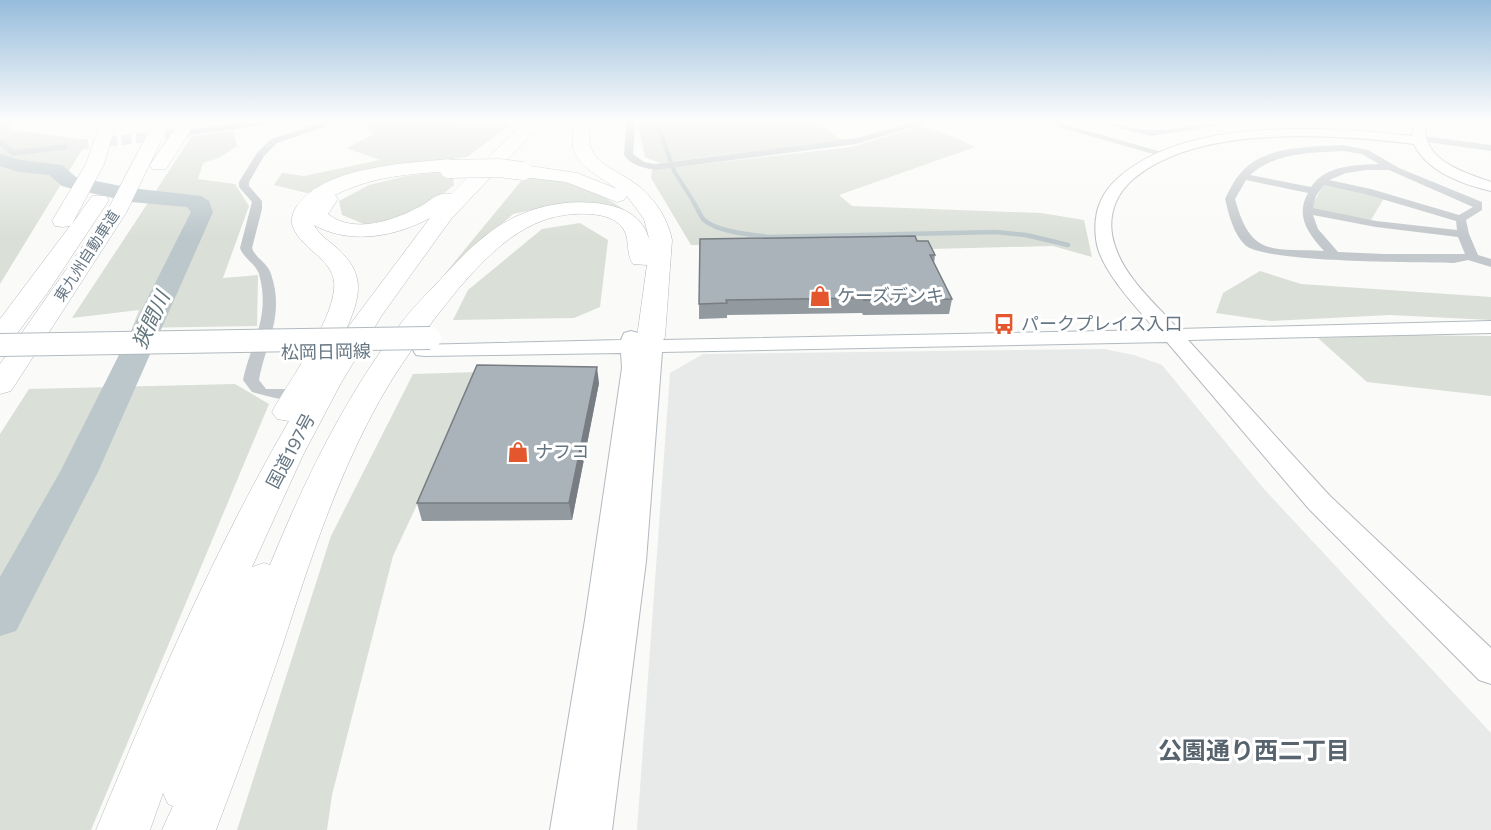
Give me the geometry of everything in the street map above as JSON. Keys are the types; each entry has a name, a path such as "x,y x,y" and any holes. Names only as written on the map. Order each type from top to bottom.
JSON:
{"highway":[{"path":"0,324 63,220 97,159"},
{"name":"東九州自動車道","path":"0,385 116,213 145,159"},
{"path":"116,213 164,159"},
{"path":"450,167 381,177 344,190 324,202 317,214 319,219 332,227 358,230 397,225 420,216 448,197 488,159"},
{"name":"国道197号","path":"123,830 220,592 311,411 366,321 416,248 450,207 495,159"},
{"name":"国道197号","path":"170,830 255,600 342,402 401,300 459,218 480,192 514,159"},
{"path":"589,159 632,190 659,224 661,240 641,341"},
{"name":"東九州自動車道","path":"0,337 89,216 122,162"},
{"path":"220,592 257,479 297,394 344,304 347,285 337,261 305,230 301,217 306,206 328,190 358,179 402,170 450,167 524,169 588,178 637,197"},
{"path":"524,169 576,179 625,200 638,212 644,226 641,259 641,341"},
{"path":"189,830 249,682 289,566 320,491 347,433 384,368 417,321 457,275 506,229 539,213 578,208 602,210 621,216 637,231 641,259"}],"street":[{"path":"258,159 243,182 244,187 257,201 257,209 246,248 250,258 265,273 269,317 251,380 263,391 297,394"},
{"path":"631,159 639,164 655,166 713,159"},
{"path":"1158,159 1141,166 1122,180 1108,196 1102,217 1104,242 1116,269 1170,334 1319,502 1491,670"},
{"path":"1269,159 1252,166 1243,176 1230,199 1236,222 1252,244 1264,250 1284,254 1336,256 1454,259 1470,257 1491,263"},
{"path":"1375,159 1440,190 1475,202 1491,199"},
{"path":"1433,159 1462,176 1491,187"},
{"path":"1336,256 1311,226 1306,210 1313,191 1321,181 1335,172 1389,167"},
{"path":"1243,176 1313,191"},
{"path":"1321,181 1367,191 1460,219 1463,223 1463,234 1472,253 1470,257"},
{"path":"1460,219 1478,208 1475,202"},
{"path":"1306,210 1376,224 1463,234"},
{"name":"松岡日岡線","path":"0,345 1136,338 1170,334 1491,327"},
{"path":"570,830 601,620 633,368 641,341"},
{"path":"592,830 631,561 652,361 641,341"},
{"name":"松岡日岡線","path":"0,356 427,344"}],"shaded area":[{"path":"0,159 77,159 0,284"},
{"path":"177,159 217,159 203,163 198,179 235,184 249,206 223,278 258,275 257,326 132,328 139,310 72,318"},
{"path":"377,159 455,159 385,169 307,193 274,185 282,173 304,176 380,160"},
{"path":"649,159 694,159 660,163"},
{"path":"750,159 942,159 839,195 852,206 1041,213 1084,220 1092,257 1053,246 932,249 691,245 651,178 652,170"},
{"path":"452,172 454,185 427,207 397,219 364,224 342,215 339,201 369,185 406,176"},
{"path":"526,175 556,180 592,191 629,213 590,206 555,205 513,214 443,276"},
{"path":"1325,182 1384,198 1371,220 1310,210"},
{"path":"580,223 608,240 600,307 574,318 453,320 468,290 542,229"},
{"path":"1260,271 1301,284 1491,297 1491,320 1390,315 1271,321 1216,313 1223,293"},
{"path":"1397,335 1491,336 1491,396 1367,382 1318,338"},
{"path":"1104,349 1134,355 1162,365 1264,489 1491,733 1491,830 637,830 670,373 703,354"},
{"path":"479,372 393,556 332,795 327,830 237,830 331,536 413,374"},
{"path":"235,384 269,404 91,830 0,830 0,434 29,389"}],"building":[{"name":"ケーズデンキ","path":"915,236 917,241 928,241 935,255 930,255 952,299 726,300 727,303 699,304 700,239"},
{"name":"ナフコ","path":"477,365 597,367 569,503 417,503"}],"waterway":[{"path":"670,159 674,171 695,204"},
{"name":"狭間川","path":"0,160 19,166 55,169 69,182 131,195 193,201 201,206 202,212 79,472 0,618"},
{"path":"694,203 704,220 710,224 736,232 770,237 996,232 1026,235 1068,245"}],"place":[{"name":"ケーズデンキ","path":"820,296"},
{"name":"パークプレイス入口","path":"1004,324"},
{"name":"ナフコ","path":"518,452"}],"district":[{"name":"公園通り西二丁目","path":"1254,751"}]}
